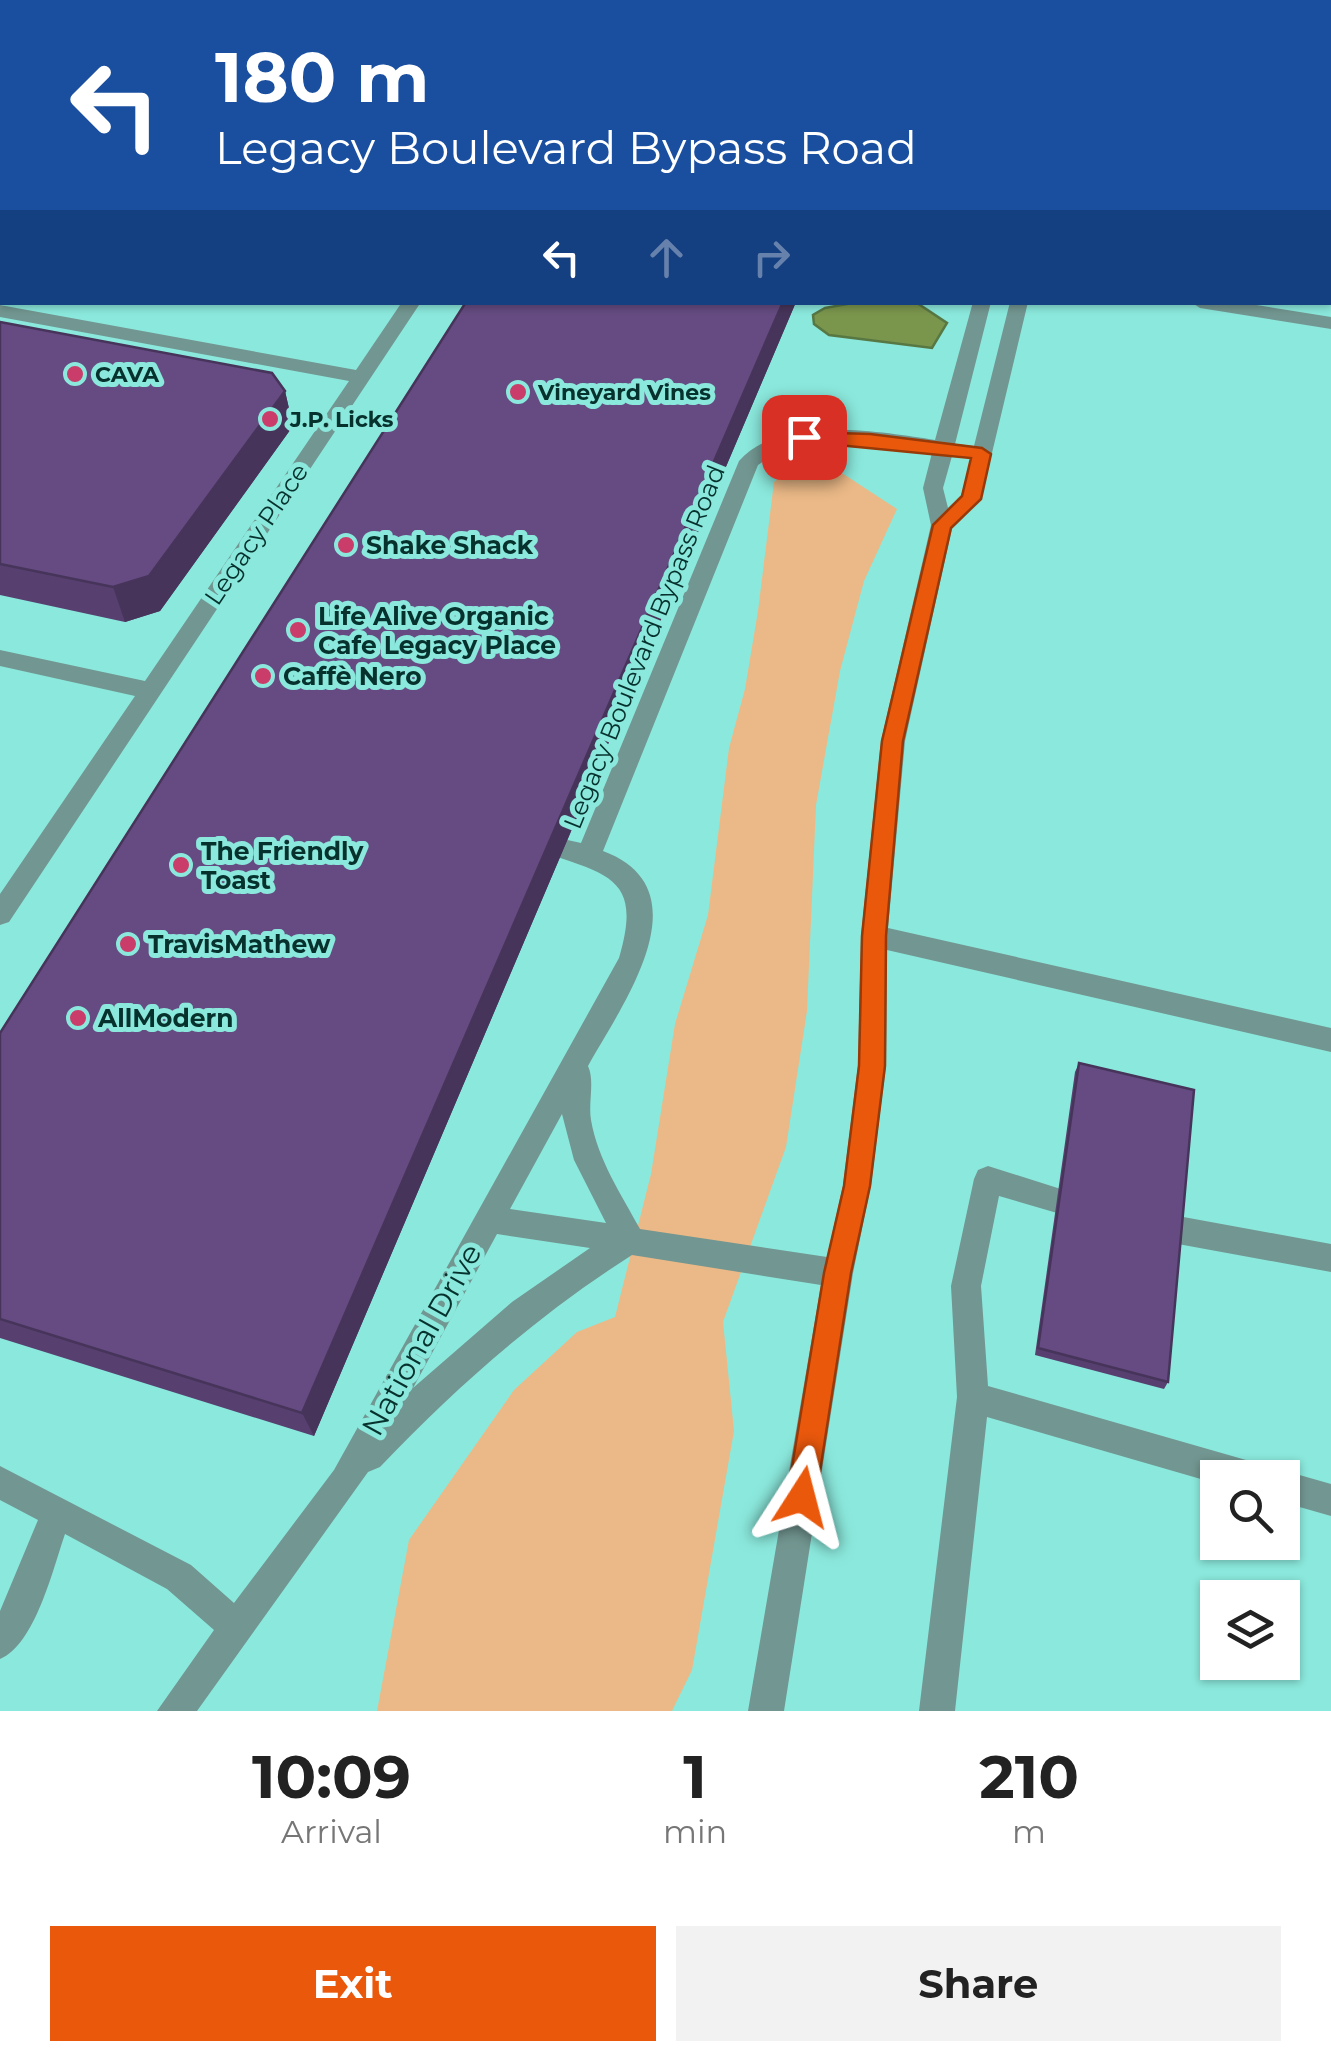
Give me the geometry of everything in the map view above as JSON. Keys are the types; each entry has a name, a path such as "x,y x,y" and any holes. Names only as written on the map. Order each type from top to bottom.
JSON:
{"street":[{"name":"Legacy Place","path":"0,914 410,305"},
{"path":"766,1711 838,1273 857,1186 872,1066 874,936 892,741 942,525 933,488 981,305"},
{"path":"942,525 971,499 1017,305"},
{"path":"1218,305 1331,324"},
{"path":"0,311 362,377"},
{"name":"Legacy Boulevard Bypass Road","path":"583,1053 632,960 642,931 643,909 633,884 614,864 576,851 750,461 776,443 804,437 870,440 982,454"},
{"path":"0,658 150,691"},
{"path":"874,936 1328,1034"},
{"path":"488,1219 583,1053"},
{"path":"583,1053 572,1101 577,1129 630,1240"},
{"path":"936,1711 973,1397 966,1286 988,1180 1057,1200"},
{"name":"National Drive","path":"175,1711 344,1481 488,1219 838,1273"},
{"path":"1178,1230 1331,1258"},
{"name":"National Drive","path":"344,1481 426,1396 512,1318 564,1280 630,1240"},
{"path":"973,1397 1200,1463"},
{"path":"0,1482 178,1576 238,1628"},
{"path":"1300,1491 1331,1500"},
{"path":"0,1642 21,1610 57,1512"}],"shaded area":[{"path":"920,305 947,323 932,348 829,335 814,324 813,315 825,308"},
{"path":"822,460 897,509 864,581 840,671 816,805 807,1011 786,1147 723,1322 734,1431 692,1670 672,1711 377,1711 409,1540 514,1390 577,1332 615,1317 651,1174 675,1024 708,915 729,748 745,689 774,482 791,469"}],"building":[{"path":"464,305 782,305 302,1413 0,1319 0,1033"},
{"path":"0,322 272,373 285,391 149,576 113,587 0,564"},
{"path":"1079,1063 1194,1090 1168,1382 1038,1348"}],"place":[{"name":"CAVA","path":"75,374"},
{"name":"Vineyard Vines","path":"518,392"},
{"name":"J.P. Licks","path":"270,419"},
{"name":"Shake Shack","path":"346,545"},
{"name":"Life Alive Organic Cafe Legacy Place","path":"298,630"},
{"name":"Caffè Nero","path":"263,676"},
{"name":"The Friendly Toast","path":"181,865"},
{"name":"TravisMathew","path":"128,944"},
{"name":"AllModern","path":"78,1018"}],"route":[{"path":"802,1497 838,1273 857,1186 872,1066 874,936 892,741 942,525 971,499 982,454 870,440 804,437"}]}
